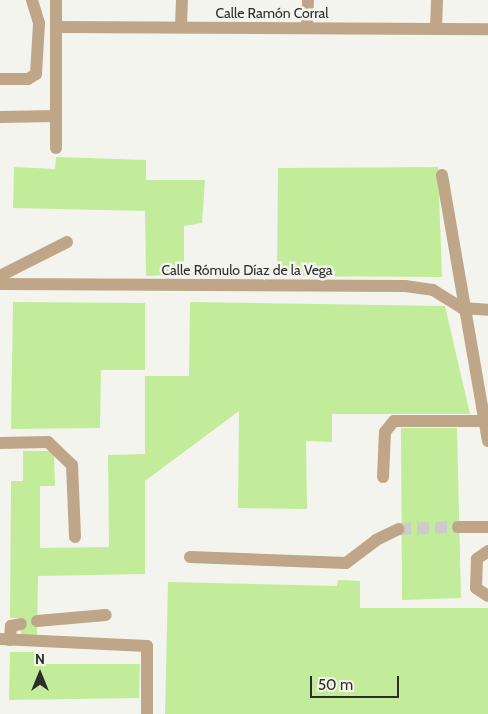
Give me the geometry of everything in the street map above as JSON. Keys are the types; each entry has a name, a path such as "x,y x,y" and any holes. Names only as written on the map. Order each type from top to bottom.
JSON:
{"street":[{"path":"0,79 28,79 36,74 39,23 32,0"},
{"path":"56,0 56,148"},
{"path":"181,27 182,0"},
{"path":"307,28 308,0"},
{"path":"436,29 437,0"},
{"name":"Calle Ramón Corral","path":"56,27 488,29"},
{"path":"0,117 56,116"},
{"path":"442,175 462,308 488,441"},
{"path":"0,276 68,242"},
{"name":"Calle Rómulo Díaz de la Vega","path":"0,284 405,286 433,290 462,308 488,310"},
{"path":"383,477 384,432 394,421 484,421"},
{"path":"0,442 48,442 72,465 75,537"},
{"path":"458,527 488,527"},
{"path":"190,557 346,564 376,540 399,529"},
{"path":"488,551 477,559 476,588 488,596"},
{"path":"37,621 106,615"},
{"path":"21,624 11,626 5,639 147,646 146,714"}],"building":[{"path":"56,157 146,160 146,180 205,180 202,223 184,226 184,274 146,276 145,211 13,208 14,167 55,169"},
{"path":"438,167 442,277 277,276 278,168"},
{"path":"13,302 145,303 145,370 101,370 100,428 11,429"},
{"path":"190,302 445,306 470,414 332,414 332,442 306,441 307,509 238,508 239,411 145,481 145,574 38,576 37,636 21,637 21,618 10,618 11,481 23,481 23,451 54,451 55,486 40,486 40,548 109,547 108,455 145,454 145,376 189,376"},
{"path":"401,428 457,428 461,598 402,600"},
{"path":"338,580 360,581 360,608 488,608 488,714 165,714 168,582 337,586"},
{"path":"10,652 45,652 45,664 140,664 139,698 9,700"}],"tunnel":[{"path":"399,529 458,527"}]}
